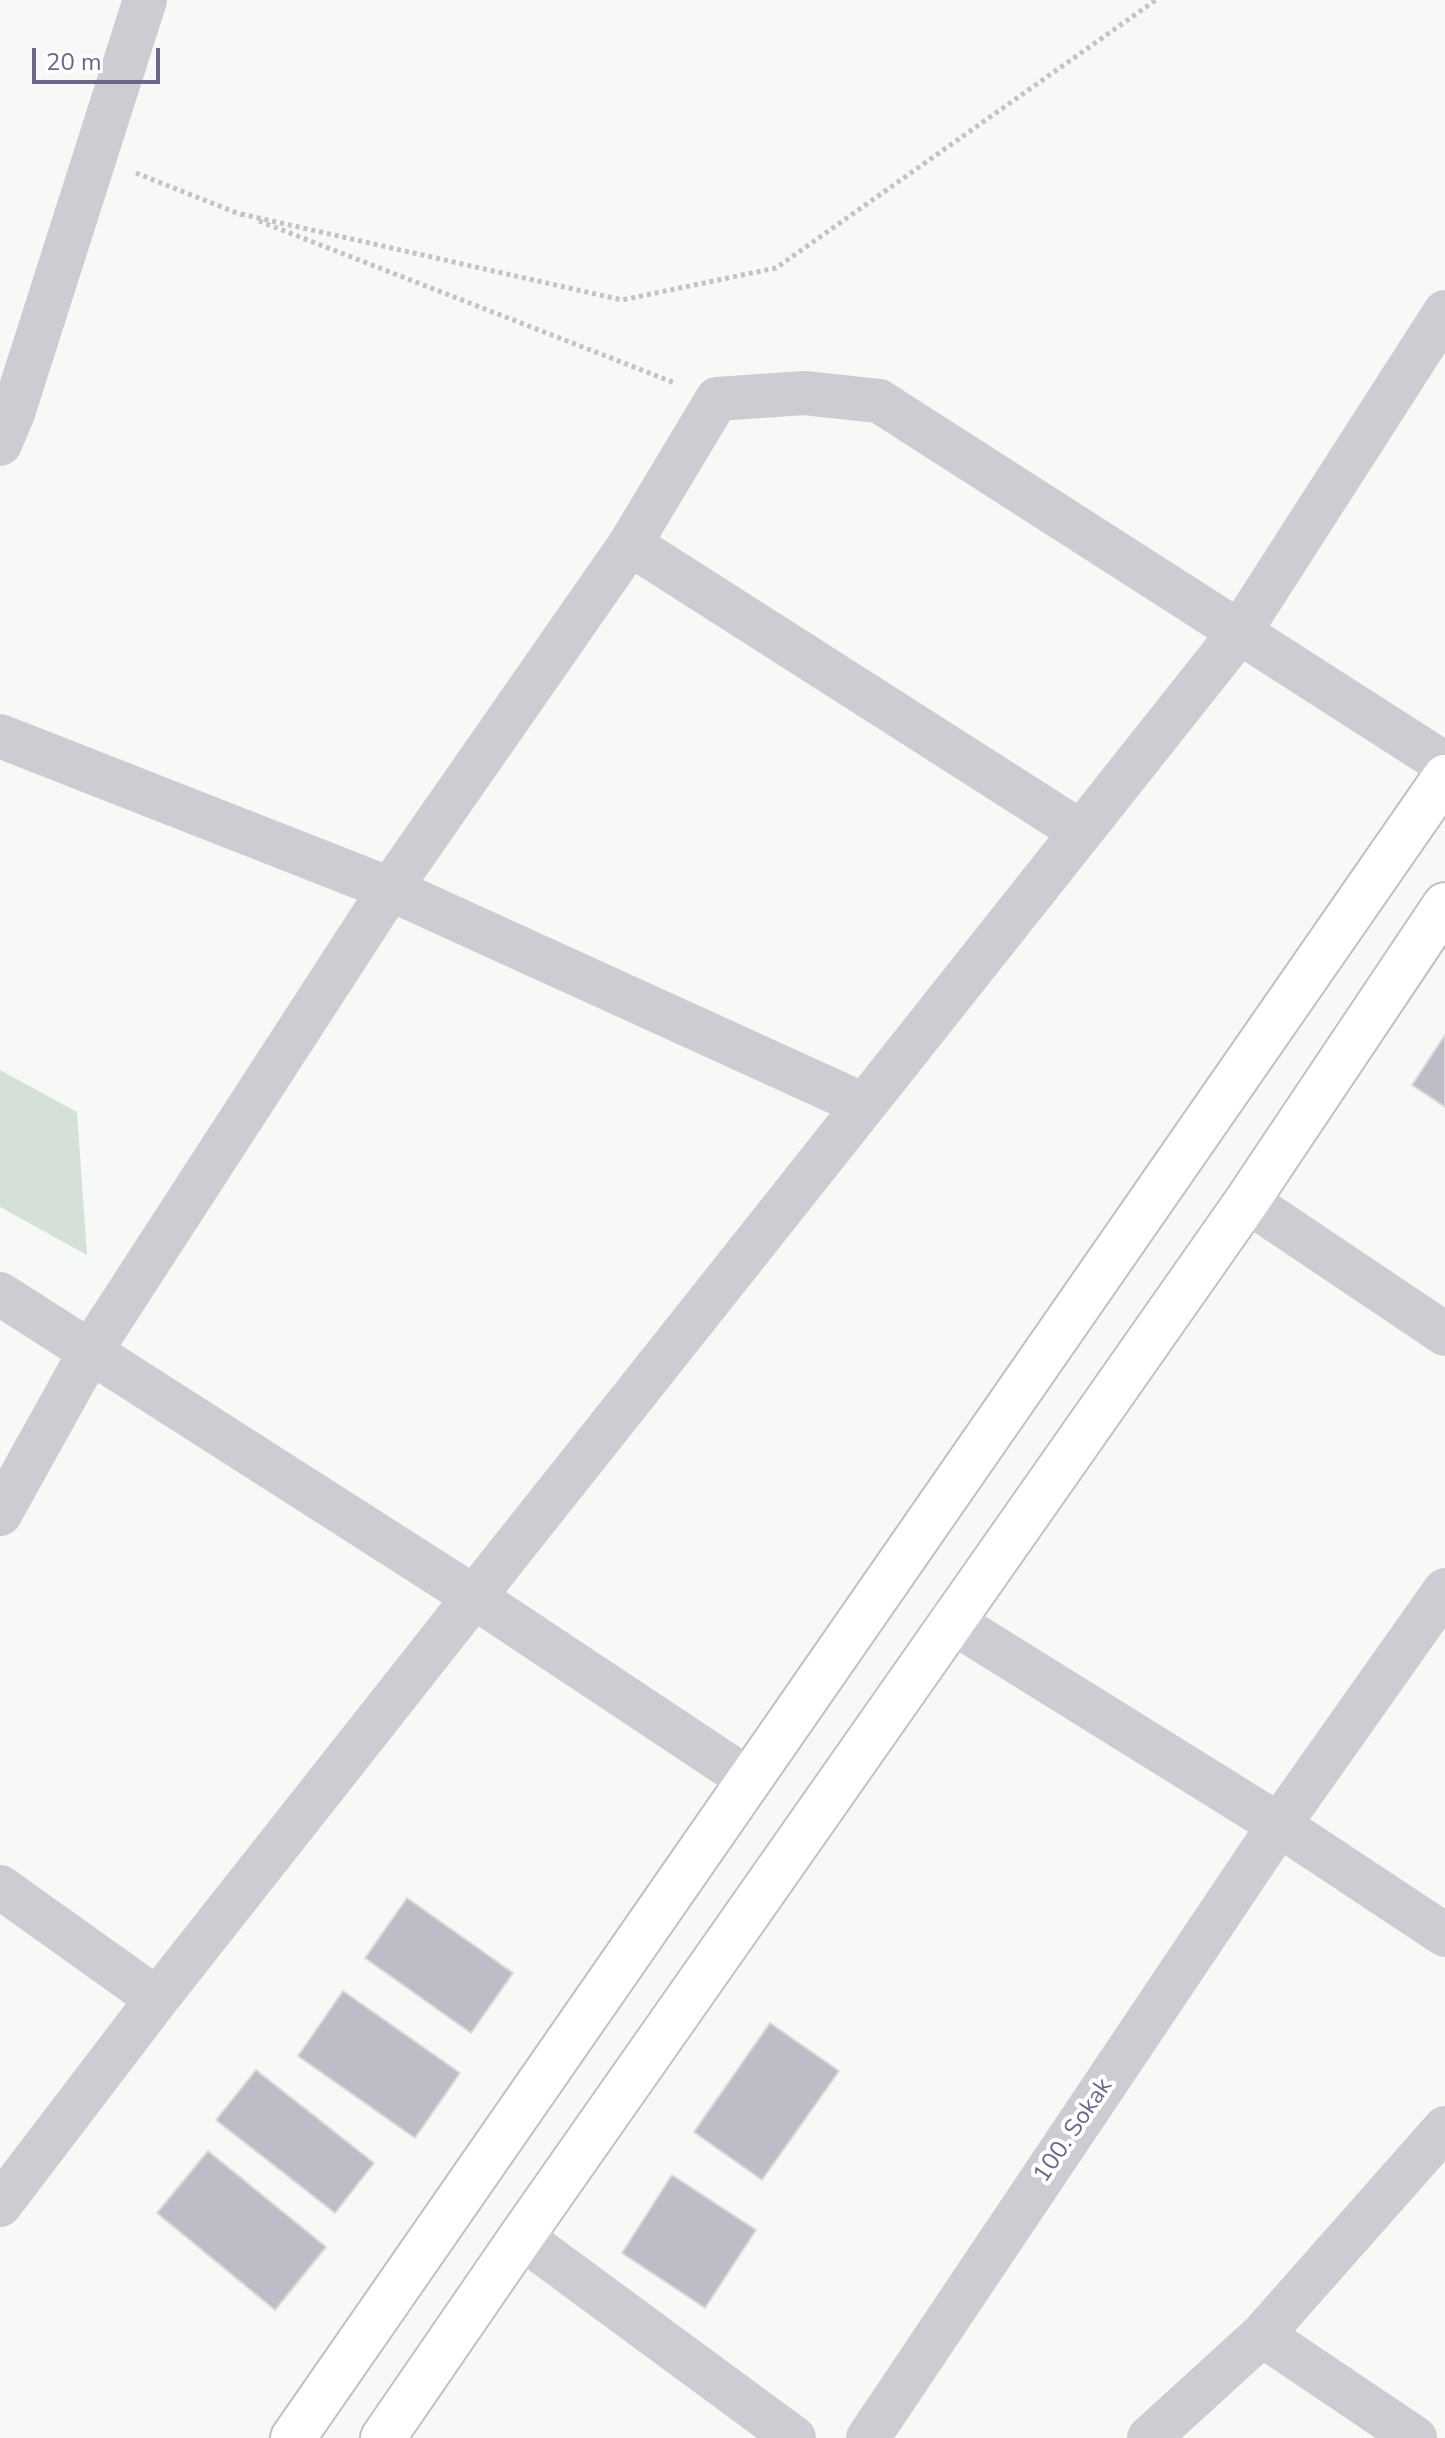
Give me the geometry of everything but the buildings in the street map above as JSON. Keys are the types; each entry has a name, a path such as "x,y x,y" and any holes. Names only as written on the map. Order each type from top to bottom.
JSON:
{"main road":[{"path":"293,2438 1445,777"},
{"path":"383,2438 1247,1201 1445,905"}],"street":[{"path":"4,422 145,0"},
{"path":"0,2205 157,1999 1239,633 1445,312"},
{"path":"0,1514 90,1352 390,889 630,544 717,399 804,393 879,401 1445,764"},
{"path":"630,544 1081,832"},
{"path":"0,736 390,889 864,1105"},
{"path":"1247,1201 1445,1334"},
{"path":"0,1294 474,1597 748,1779"},
{"name":"100. Sokak","path":"868,2438 1279,1825 1445,1590"},
{"path":"951,1621 1279,1825 1445,1935"},
{"path":"0,1887 157,1999"},
{"path":"1149,2438 1262,2335 1445,2128"},
{"path":"521,2237 794,2438"},
{"path":"1262,2335 1415,2438"}],"path":[{"path":"241,214 622,300 776,268 1156,0"},
{"path":"95,156 717,399"}],"shaded area":[{"path":"0,1070 77,1112 87,1255 0,1207"}]}
